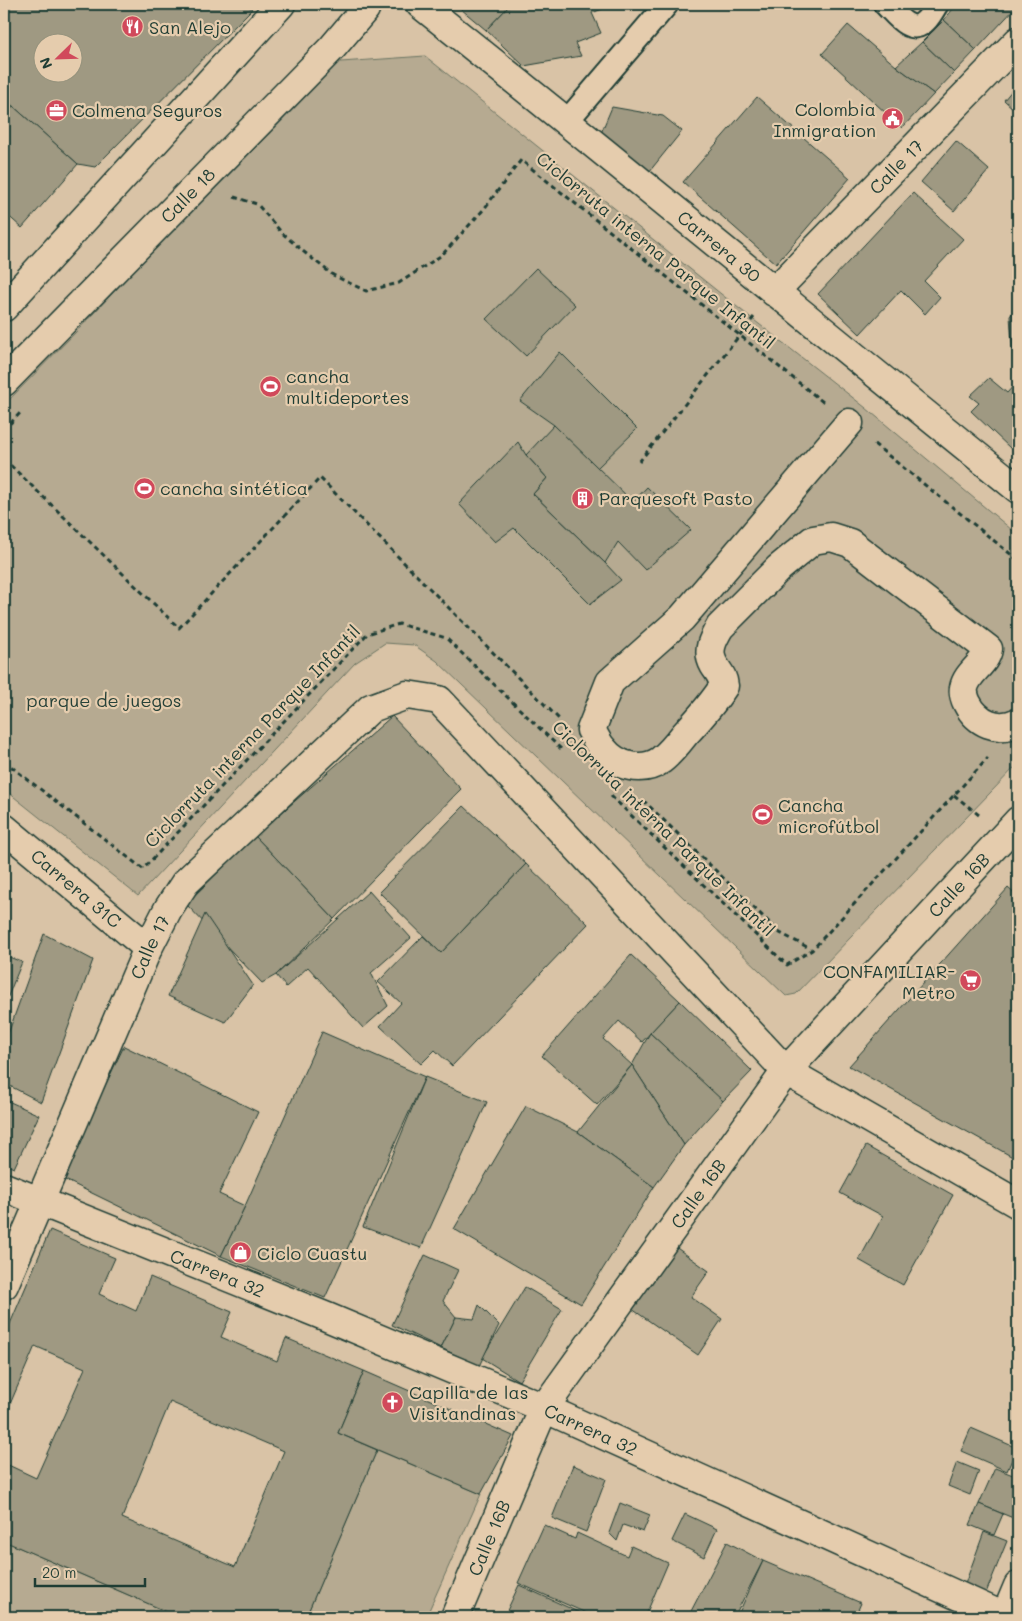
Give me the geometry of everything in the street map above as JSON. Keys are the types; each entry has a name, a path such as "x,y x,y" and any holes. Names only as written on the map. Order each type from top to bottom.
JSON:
{"street":[{"path":"4,307 281,4"},
{"name":"Calle 18","path":"4,382 332,48 365,9 364,4"},
{"name":"Carrera 30","path":"420,4 1018,489"},
{"name":"Calle 17","path":"774,292 1018,41"},
{"path":"848,423 682,618 610,682 591,730 602,748 619,763 631,767 644,767 654,764 663,758 695,723 724,686 720,672 714,665 709,652 720,627 780,568 813,540 831,537 850,543 988,648 987,656 970,677 964,688 965,699 970,709 986,724 1010,726 1018,722"},
{"name":"Calle 17","path":"4,1285 148,948 168,910 186,883 371,708 407,695 439,700 786,1071"},
{"name":"Calle 16B","path":"455,1617 544,1408 786,1071 1018,821"},
{"name":"Carrera 31C","path":"4,828 148,948"},
{"path":"786,1071 1018,1204"},
{"name":"Carrera 32","path":"4,1187 327,1317 544,1408 1005,1617"},
{"path":"1005,1617 1018,1586"}],"lane":[{"path":"566,121 667,4"},
{"path":"885,4 906,25 914,27 923,24 937,4"}],"path":[{"name":"Ciclorruta interna Parque Infantil","path":"228,195 257,204 282,233 304,252 333,275 366,291 399,283 442,255 484,209 521,160 1018,560"},
{"path":"639,462 740,336"},
{"path":"4,430 25,408"},
{"path":"4,459 179,628 320,478 561,721"},
{"name":"Ciclorruta interna Parque Infantil","path":"4,760 143,870 367,634 399,624 446,638 567,754"},
{"path":"638,796 780,933 812,950 993,753"},
{"name":"Ciclorruta interna Parque Infantil","path":"610,795 788,965 812,950"}],"green space":[{"name":"parque de juegos","path":"425,56 866,408 1018,535 1018,764 796,994 786,996 437,661 414,645 385,643 355,663 138,896 4,789 4,405 77,331 323,70 327,63"},
{"path":"377,1450 481,1494 426,1617 306,1617"},
{"path":"4,1541 179,1617 4,1617"}],"building":[{"path":"4,4 245,4 252,9 95,167 78,164 4,98"},
{"path":"455,4 511,4 486,30"},
{"path":"511,4 615,4 592,13 601,33 575,43 581,56 524,66 486,30"},
{"path":"957,4 1018,5 976,50 944,20"},
{"path":"944,20 976,50 954,73 922,42"},
{"path":"848,25 896,66 934,94 902,128 822,54"},
{"path":"922,42 954,73 934,94 896,66"},
{"path":"1018,83 1018,113 1004,100"},
{"path":"757,97 850,178 776,264 683,182"},
{"path":"13,106 78,164 22,228 4,212 4,117"},
{"path":"612,107 663,116 682,131 649,172 601,133"},
{"path":"956,141 989,170 954,211 921,182"},
{"path":"913,193 963,239 924,281 940,297 925,314 901,290 860,334 818,294"},
{"path":"536,268 575,305 526,356 486,319"},
{"path":"1018,306 1018,442 1011,449 971,411 979,403 970,396 989,378 1007,393 1015,384 1010,316"},
{"path":"560,352 637,429 597,468 554,425 520,401"},
{"name":"Parquesoft Pasto","path":"554,425 633,502 647,487 691,530 645,570 618,542 605,563 533,494 547,478 526,455"},
{"path":"518,442 526,455 547,478 533,494 621,580 590,604 514,528 495,542 459,504"},
{"path":"392,716 461,789 334,919 255,836"},
{"path":"464,806 526,864 441,953 379,892"},
{"path":"255,836 334,919 276,975 262,983 186,904"},
{"path":"526,864 588,924 452,1066 435,1050 421,1064 380,1026 401,1003 378,982 423,936 441,953"},
{"name":"CONFAMILIAR- Metro","path":"1008,888 1018,897 1018,1160 849,1066"},
{"path":"369,891 411,938 371,973 388,1006 363,1028 308,967 286,987 276,975"},
{"path":"205,914 253,985 225,1022 168,996"},
{"path":"44,934 93,960 41,1102 4,1083 4,1045"},
{"path":"4,955 22,962 4,1006"},
{"path":"631,955 680,1001 642,1042 619,1021 603,1039 632,1065 597,1105 542,1056"},
{"path":"680,1001 752,1071 722,1102 650,1033"},
{"path":"322,1032 425,1077 325,1298 221,1256"},
{"path":"650,1033 723,1101 684,1145 632,1065"},
{"path":"124,1046 258,1112 219,1194 245,1206 221,1256 61,1178"},
{"path":"632,1065 684,1145 654,1187 578,1132"},
{"path":"425,1077 487,1102 421,1248 363,1227"},
{"path":"8,1101 39,1115 14,1168 4,1164 4,1109"},
{"path":"526,1106 578,1132 654,1187 581,1304 454,1229"},
{"path":"866,1146 953,1195 903,1285 859,1260 883,1216 840,1193"},
{"path":"50,1230 115,1258 99,1294 136,1311 150,1277 232,1312 221,1337 277,1361 286,1338 364,1371 338,1433 377,1450 306,1617 179,1617 4,1541 4,1463 36,1478 85,1368 35,1346 4,1418 4,1338","holes":["170,1402 284,1451 235,1567 122,1518"]},
{"path":"674,1246 709,1271 691,1297 722,1319 698,1355 632,1309"},
{"path":"425,1255 458,1270 443,1301 456,1317 441,1348 392,1325"},
{"path":"525,1287 562,1309 519,1381 482,1358"},
{"path":"479,1305 499,1325 479,1366 441,1348 456,1317 474,1319"},
{"name":"Capilla de las Visitandinas","path":"364,1371 513,1436 481,1494 338,1433"},
{"path":"971,1428 1017,1448 1007,1471 961,1451"},
{"path":"957,1462 979,1471 970,1495 948,1486"},
{"path":"573,1465 606,1479 586,1532 552,1518"},
{"path":"995,1468 1018,1477 1018,1520 979,1504"},
{"path":"620,1503 650,1515 643,1532 623,1525 617,1541 609,1533"},
{"path":"979,1504 1003,1514 994,1535 970,1525"},
{"path":"685,1514 717,1529 704,1557 672,1541"},
{"path":"544,1525 575,1539 577,1533 627,1556 631,1546 668,1563 645,1617 595,1617 518,1583"},
{"path":"984,1532 1007,1541 986,1593 965,1584"},
{"path":"727,1542 763,1561 734,1617 688,1617"},
{"path":"763,1561 861,1603 855,1617 737,1617"},
{"path":"519,1585 589,1617 504,1617"}],"place":[{"name":"San Alejo","path":"133,27"},
{"name":"Colmena Seguros","path":"56,110"},
{"name":"Colombia Inmigration","path":"892,119"},
{"name":"cancha multideportes","path":"270,386"},
{"name":"cancha sintética","path":"144,488"},
{"name":"Parquesoft Pasto","path":"583,498"},
{"name":"Cancha microfútbol","path":"762,815"},
{"name":"CONFAMILIAR- Metro","path":"971,981"},
{"name":"Ciclo Cuastu","path":"241,1253"},
{"name":"Capilla de las Visitandinas","path":"393,1402"}]}
